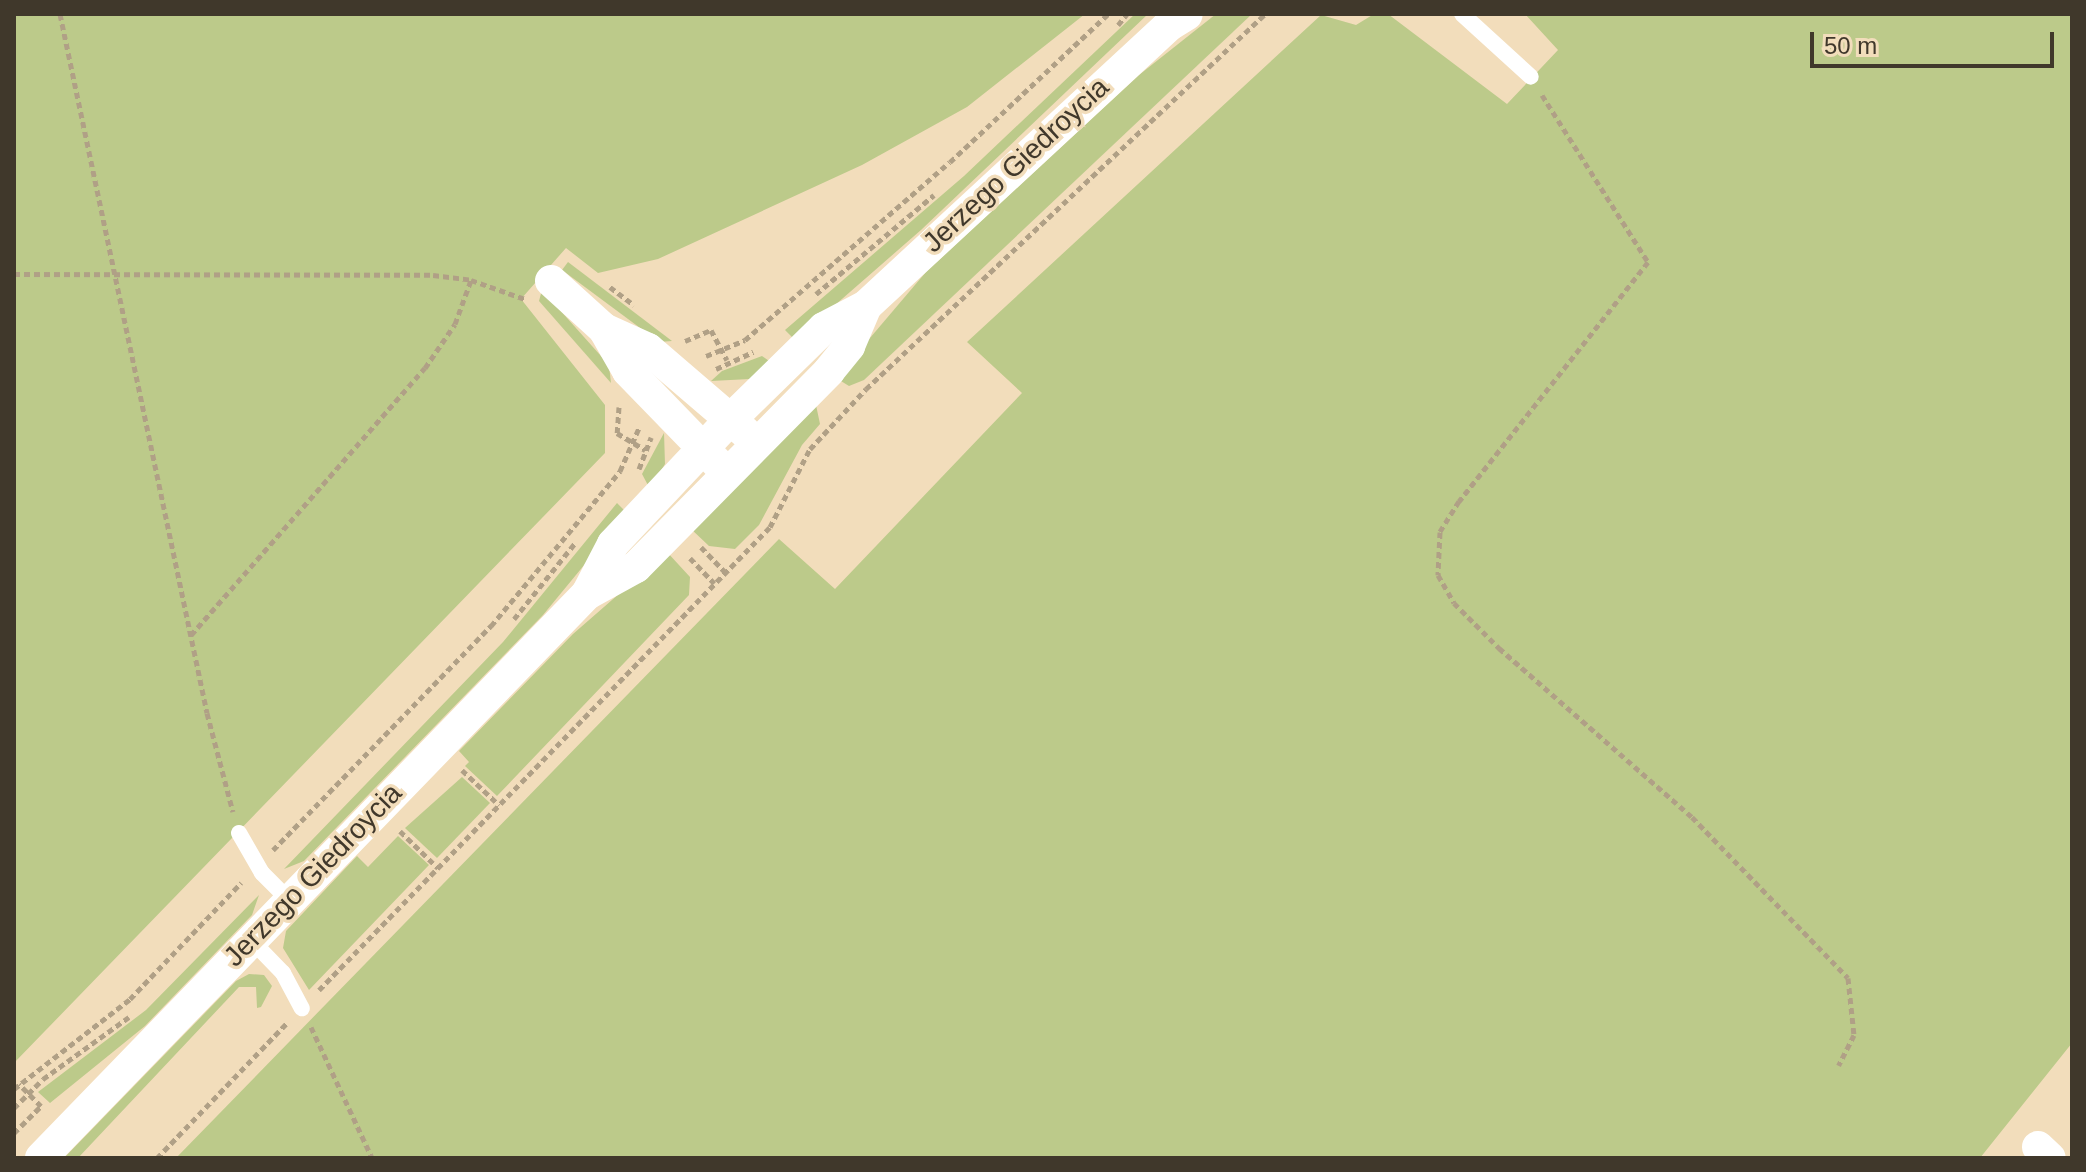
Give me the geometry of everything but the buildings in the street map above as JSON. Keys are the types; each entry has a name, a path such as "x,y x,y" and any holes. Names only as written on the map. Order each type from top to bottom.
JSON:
{"street":[{"name":"Jerzego Giedroycia","path":"41,1158 587,594 613,544 702,448 824,328 866,306 1177,18"},
{"path":"542,292 604,329 655,354 756,443"},
{"name":"Jerzego Giedroycia","path":"587,594 636,567 829,371 849,346 866,306"},
{"path":"604,329 628,371 727,473"}],"lane":[{"path":"1462,14 1531,77"},
{"path":"239,833 258,866 289,900"},
{"path":"251,940 283,973 302,1008"}],"path":[{"path":"60,14 191,635 239,833"},
{"path":"701,358 745,340 950,162 1108,14"},
{"path":"1111,32 1127,14"},
{"path":"157,1158 770,527 810,449 866,389 1265,14"},
{"path":"1531,77 1648,262 1459,501 1440,532 1438,575 1454,603 1499,648 1692,817 1848,978 1854,1035 1839,1065"},
{"path":"804,304 945,185"},
{"path":"14,274 433,275 542,292"},
{"path":"191,635 425,368 455,324 471,280"},
{"path":"655,354 711,330 727,360"},
{"path":"706,378 727,360 762,345"},
{"path":"14,1133 41,1106 29,1093 16,1086 130,999 491,626 620,471 641,422"},
{"path":"632,480 655,433"},
{"path":"509,625 578,539"},
{"path":"696,542 725,572"},
{"path":"685,554 714,583"},
{"path":"457,765 499,805"},
{"path":"407,817 397,827 438,868"},
{"path":"302,1008 372,1158"},
{"path":"14,1108 29,1093 140,1010"}],"green space":[{"path":"14,14 1085,14 967,107 862,165 658,259 598,273 566,248 521,299 605,405 605,453 14,1063"},
{"path":"1135,14 1148,14 921,230 795,340 785,330 964,176"},
{"path":"1216,14 1252,14 864,380 849,386 836,378 926,272 1139,75"},
{"path":"1374,14 1388,14 1507,104 1558,50 1525,14 2072,14 2072,1043 1980,1158 176,1158 779,539 835,589 1022,393 967,342 1321,15 1356,25"},
{"path":"568,262 672,341 659,342 562,270"},
{"path":"542,290 609,365 611,383 539,301"},
{"path":"762,356 772,363 750,379 711,381 722,371"},
{"path":"816,405 820,424 802,445 759,525 735,549 709,546 690,528"},
{"path":"664,433 665,464 650,489 642,474"},
{"path":"617,503 627,513 543,615 304,861 284,869 503,642"},
{"path":"667,552 690,577 689,595 497,796 465,766 469,762 459,751 573,634"},
{"path":"462,777 490,803 437,858 405,828"},
{"path":"398,836 429,865 309,990 283,948 286,931 357,856 368,867"},
{"path":"259,895 252,915 145,1026 50,1103 38,1092 146,1010"},
{"path":"249,974 264,975 272,986 261,1007 257,1008 256,987 239,987 78,1158 64,1158 236,981"}]}
